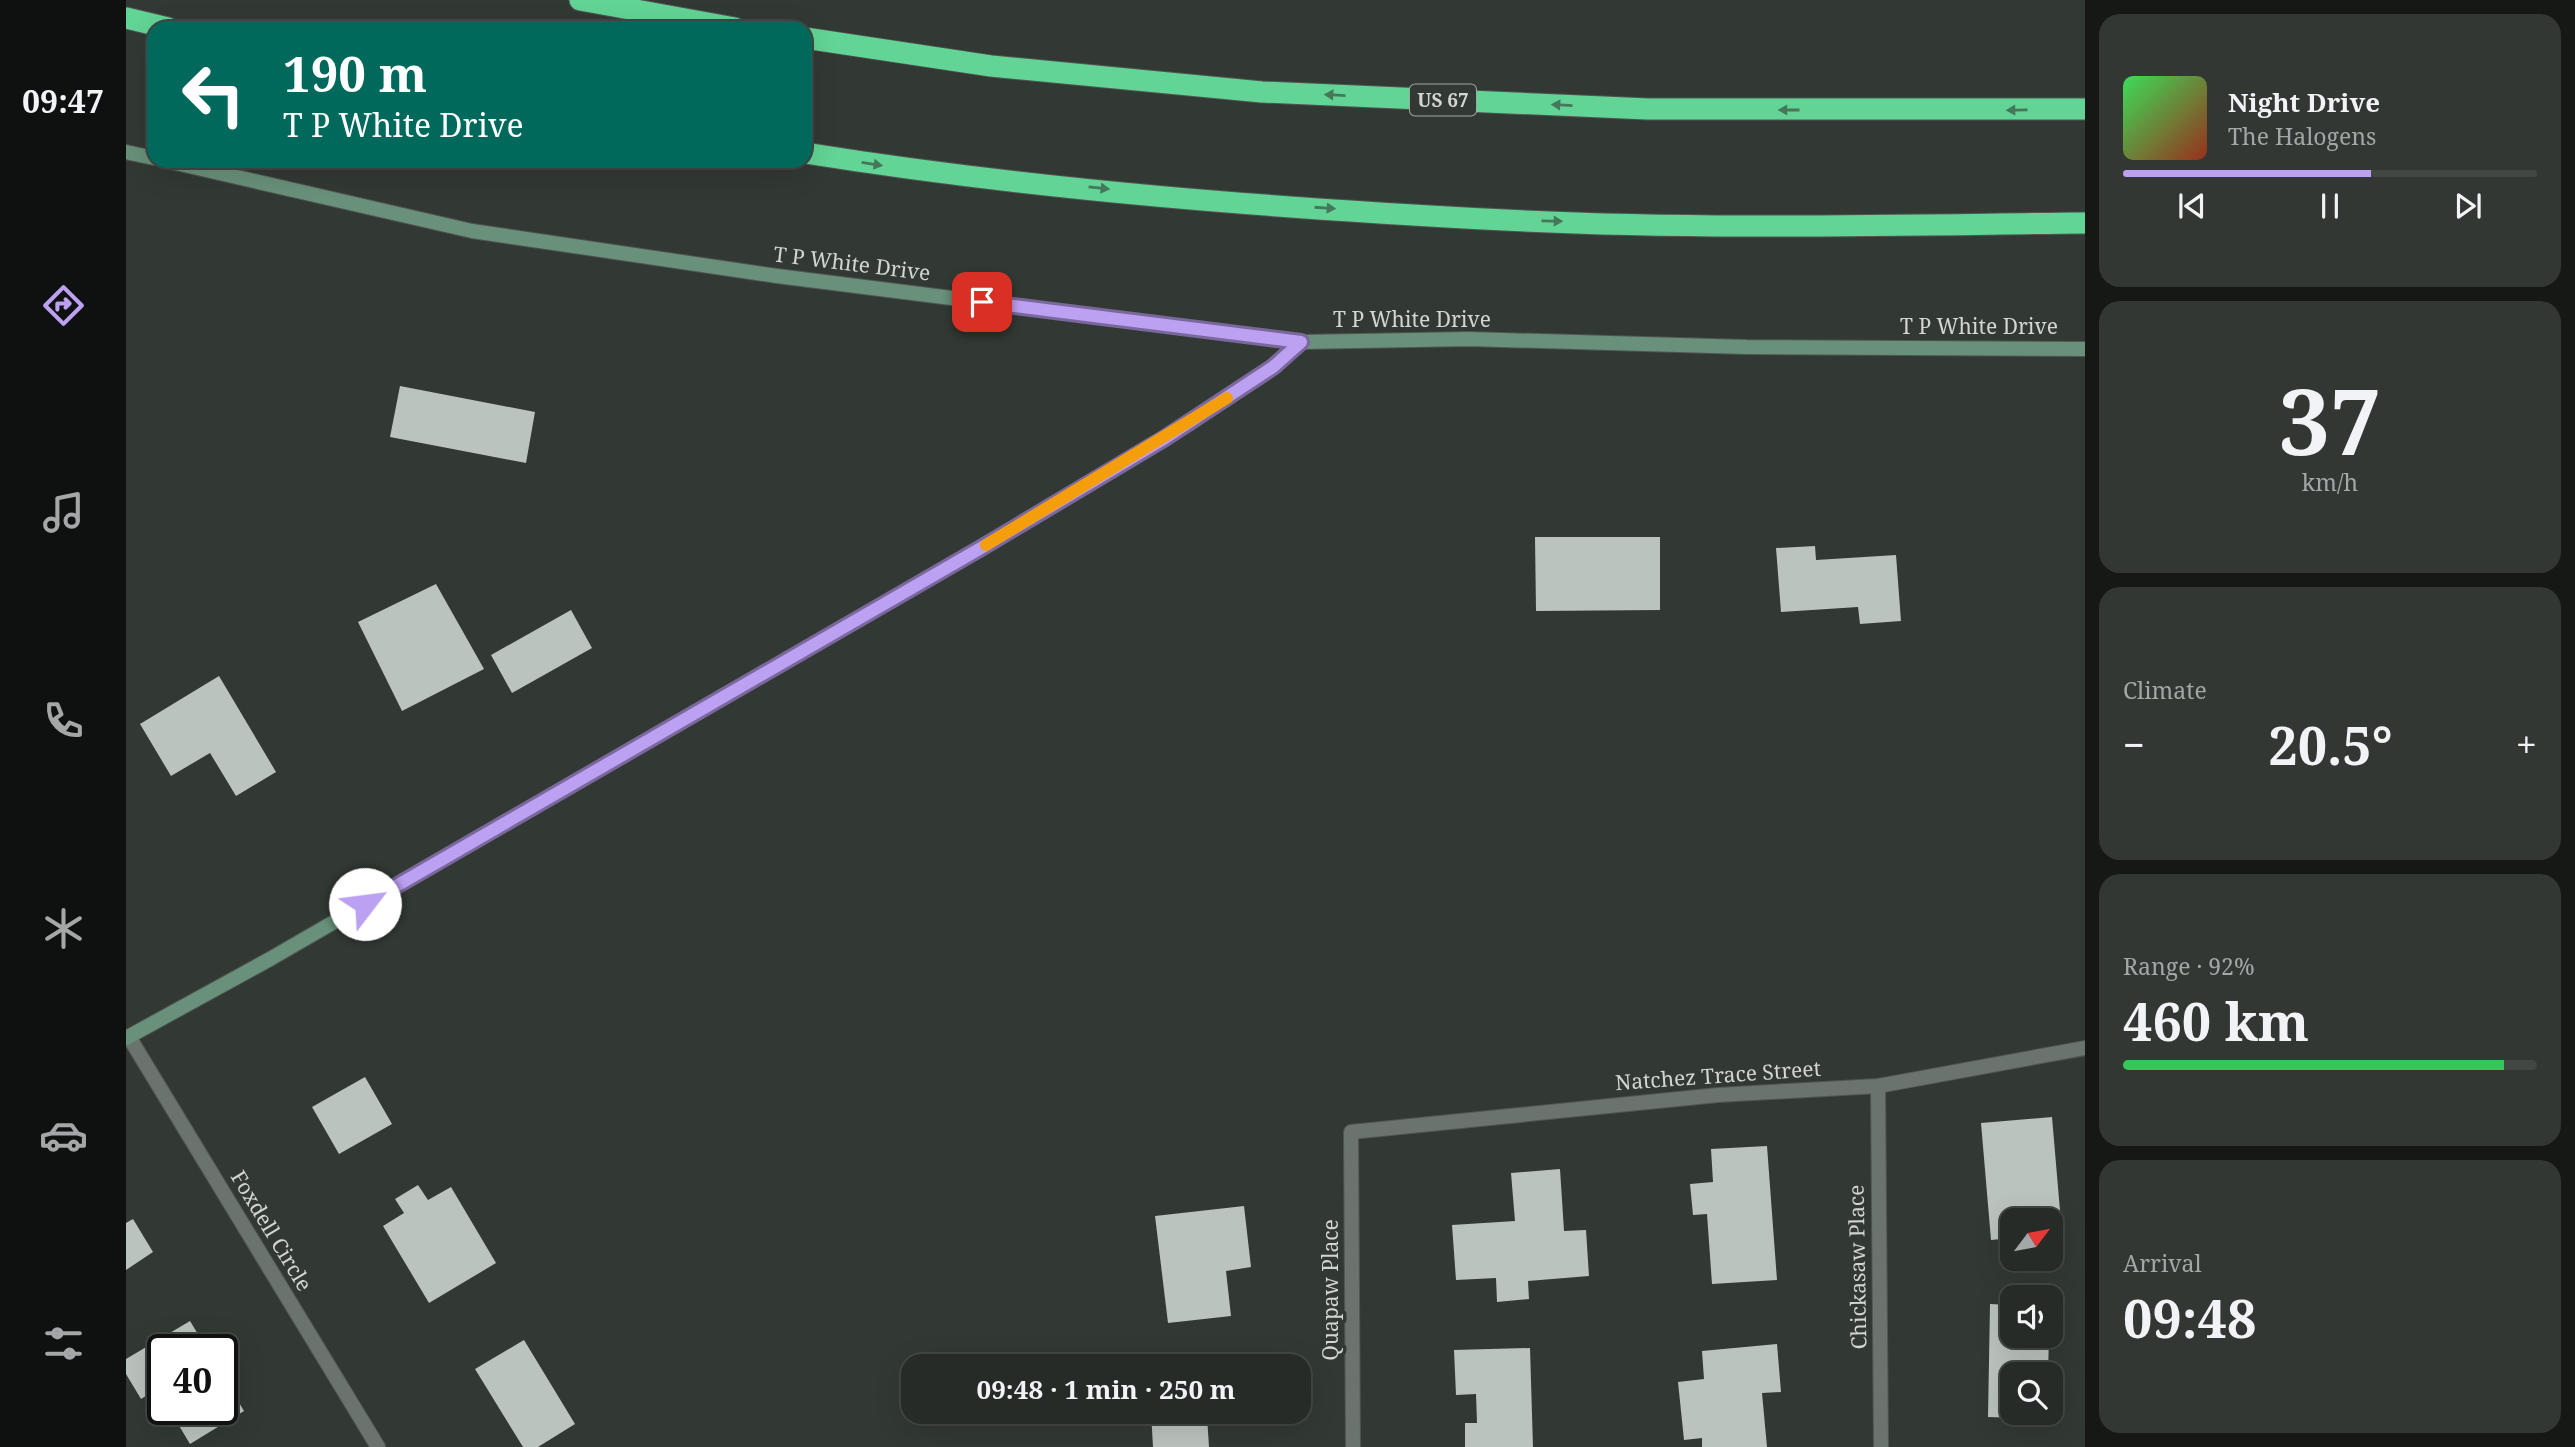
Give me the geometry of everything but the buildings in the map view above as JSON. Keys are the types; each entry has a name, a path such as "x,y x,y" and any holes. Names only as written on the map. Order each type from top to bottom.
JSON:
{"highway":[{"path":"580,0 696,21"},
{"path":"126,18 147,23"},
{"name":"US 67","path":"812,39 991,66 1262,92 1648,109 2085,109"},
{"path":"812,154 902,169 1234,202 1507,220 1770,226 2085,223"}],"street":[{"path":"126,152 147,156"},
{"name":"T P White Drive","path":"198,168 472,231 777,276 1301,342 1469,339 1747,347 2085,349"},
{"path":"127,1037 270,959 981,548 1187,425 1273,367 1301,342"},
{"name":"Foxdell Circle","path":"127,1037 378,1447"},
{"name":"Natchez Trace Street","path":"1351,1132 1718,1095 1878,1086 2085,1048"},
{"name":"Chickasaw Place","path":"1878,1086 1881,1447"},
{"name":"Quapaw Place","path":"1351,1132 1353,1447"}],"slow traffic":[{"path":"986,545 1187,425 1227,398"}],"route":[{"path":"365,904 981,548 1187,425 1273,367 1301,342 982,302"}]}
